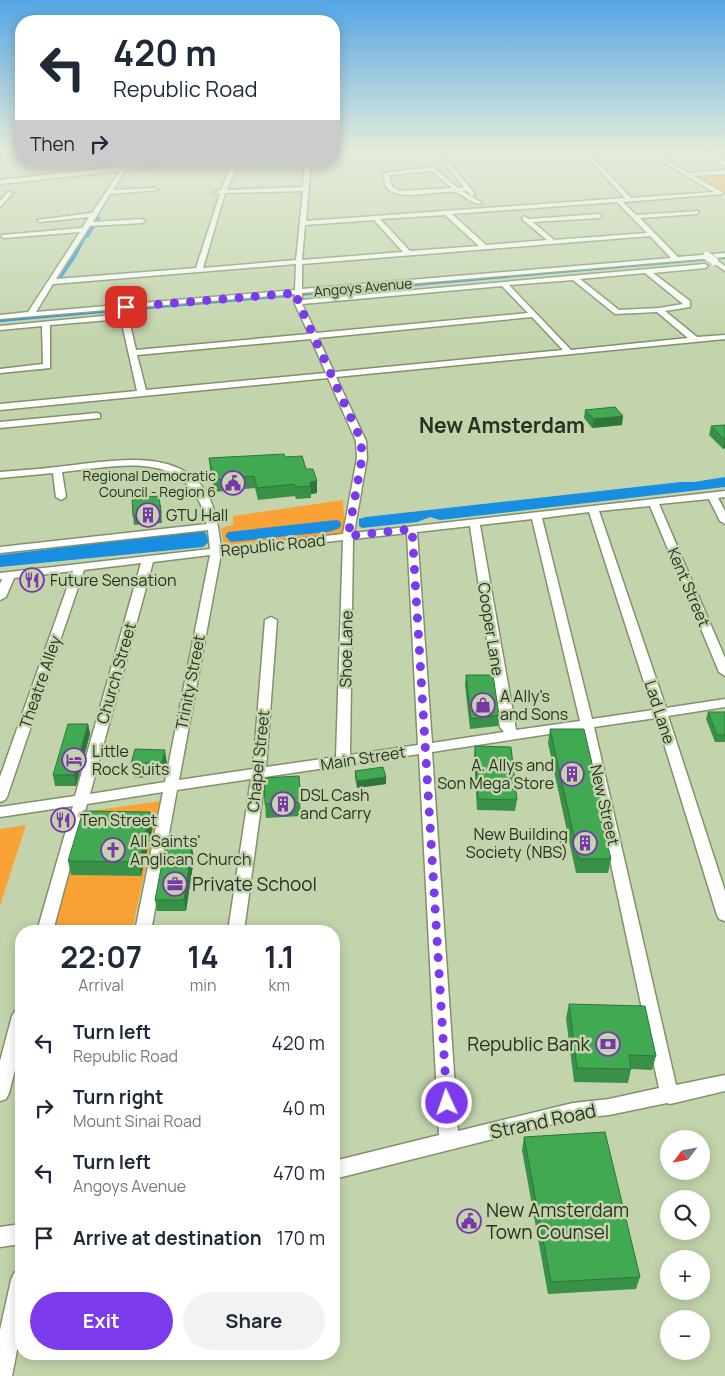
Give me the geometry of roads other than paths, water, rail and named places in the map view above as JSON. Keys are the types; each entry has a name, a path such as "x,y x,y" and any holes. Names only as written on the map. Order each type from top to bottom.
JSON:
{"street":[{"path":"199,269 213,213"},
{"path":"305,213 298,297 504,284 646,271 716,262"},
{"path":"304,223 444,213"},
{"path":"447,213 484,247"},
{"path":"518,213 553,242"},
{"path":"631,213 676,259"},
{"path":"635,217 682,213"},
{"path":"30,315 50,282 91,226 95,215 40,220"},
{"path":"528,221 599,216"},
{"path":"376,218 408,253"},
{"path":"4,236 142,221"},
{"path":"50,282 652,234"},
{"name":"Angoys Avenue","path":"0,317 298,297 676,259 716,262 725,256"},
{"path":"575,278 618,312 659,310 687,305 686,301 646,271"},
{"path":"504,284 570,352"},
{"name":"Shoe Lane","path":"298,297 330,375 361,440 362,458 348,536 343,761"},
{"path":"659,310 695,340"},
{"path":"134,353 534,315"},
{"path":"0,328 124,316 142,394"},
{"path":"0,371 47,366 46,324"},
{"path":"0,408 725,337"},
{"path":"0,425 97,416"},
{"name":"Trinity Street","path":"0,475 126,463 161,467 176,470 194,482 206,501 212,516 216,551 143,925"},
{"path":"57,470 61,497"},
{"name":"Republic Road","path":"5,575 725,494"},
{"path":"712,495 725,521"},
{"name":"Kent Street","path":"653,502 725,672"},
{"name":"Lad Lane","path":"593,509 661,713 725,915"},
{"name":"New Street","path":"536,515 587,724 670,1096"},
{"name":"Cooper Lane","path":"474,522 507,727 512,735"},
{"path":"0,550 213,526"},
{"path":"412,529 449,1142"},
{"name":"Church Street","path":"47,925 148,559"},
{"name":"Theatre Alley","path":"0,797 80,566"},
{"path":"0,597 5,575"},
{"name":"Chapel Street","path":"237,925 259,774 271,620"},
{"name":"Main Street","path":"0,812 725,703"},
{"path":"0,1093 15,1038"},
{"name":"Strand Road","path":"340,1169 573,1111 609,1107 670,1096 725,1083"},
{"path":"0,1238 15,1235"},
{"path":"1,1376 15,1309"}],"water":[{"path":"97,217 100,217 100,219 61,279 58,279"},
{"path":"725,477 725,487 440,520 430,517 417,522 362,528 359,526 359,519 366,517 694,482"},
{"path":"340,521 341,526 338,529 327,532 231,542 225,536 228,532"},
{"path":"199,531 205,532 210,541 203,547 0,567 0,555"}],"waterway":[{"path":"0,321 725,258"}],"place":[{"name":"Regional Democratic Council - Region 6","path":"233,483"},
{"name":"GTU Hall","path":"148,515"},
{"name":"Future Sensation","path":"32,580"},
{"name":"A Ally's and Sons","path":"483,705"},
{"name":"Little Rock Suits","path":"74,760"},
{"name":"A. Allys and Son Mega Store","path":"572,774"},
{"name":"DSL Cash and Carry","path":"283,804"},
{"name":"Ten Street","path":"63,820"},
{"name":"New Building Society (NBS)","path":"585,843"},
{"name":"All Saints' Anglican Church","path":"113,850"},
{"name":"Private School","path":"175,884"},
{"name":"Republic Bank","path":"608,1044"},
{"name":"New Amsterdam Town Counsel","path":"469,1221"}],"district":[{"name":"New Amsterdam","path":"502,425"}]}
